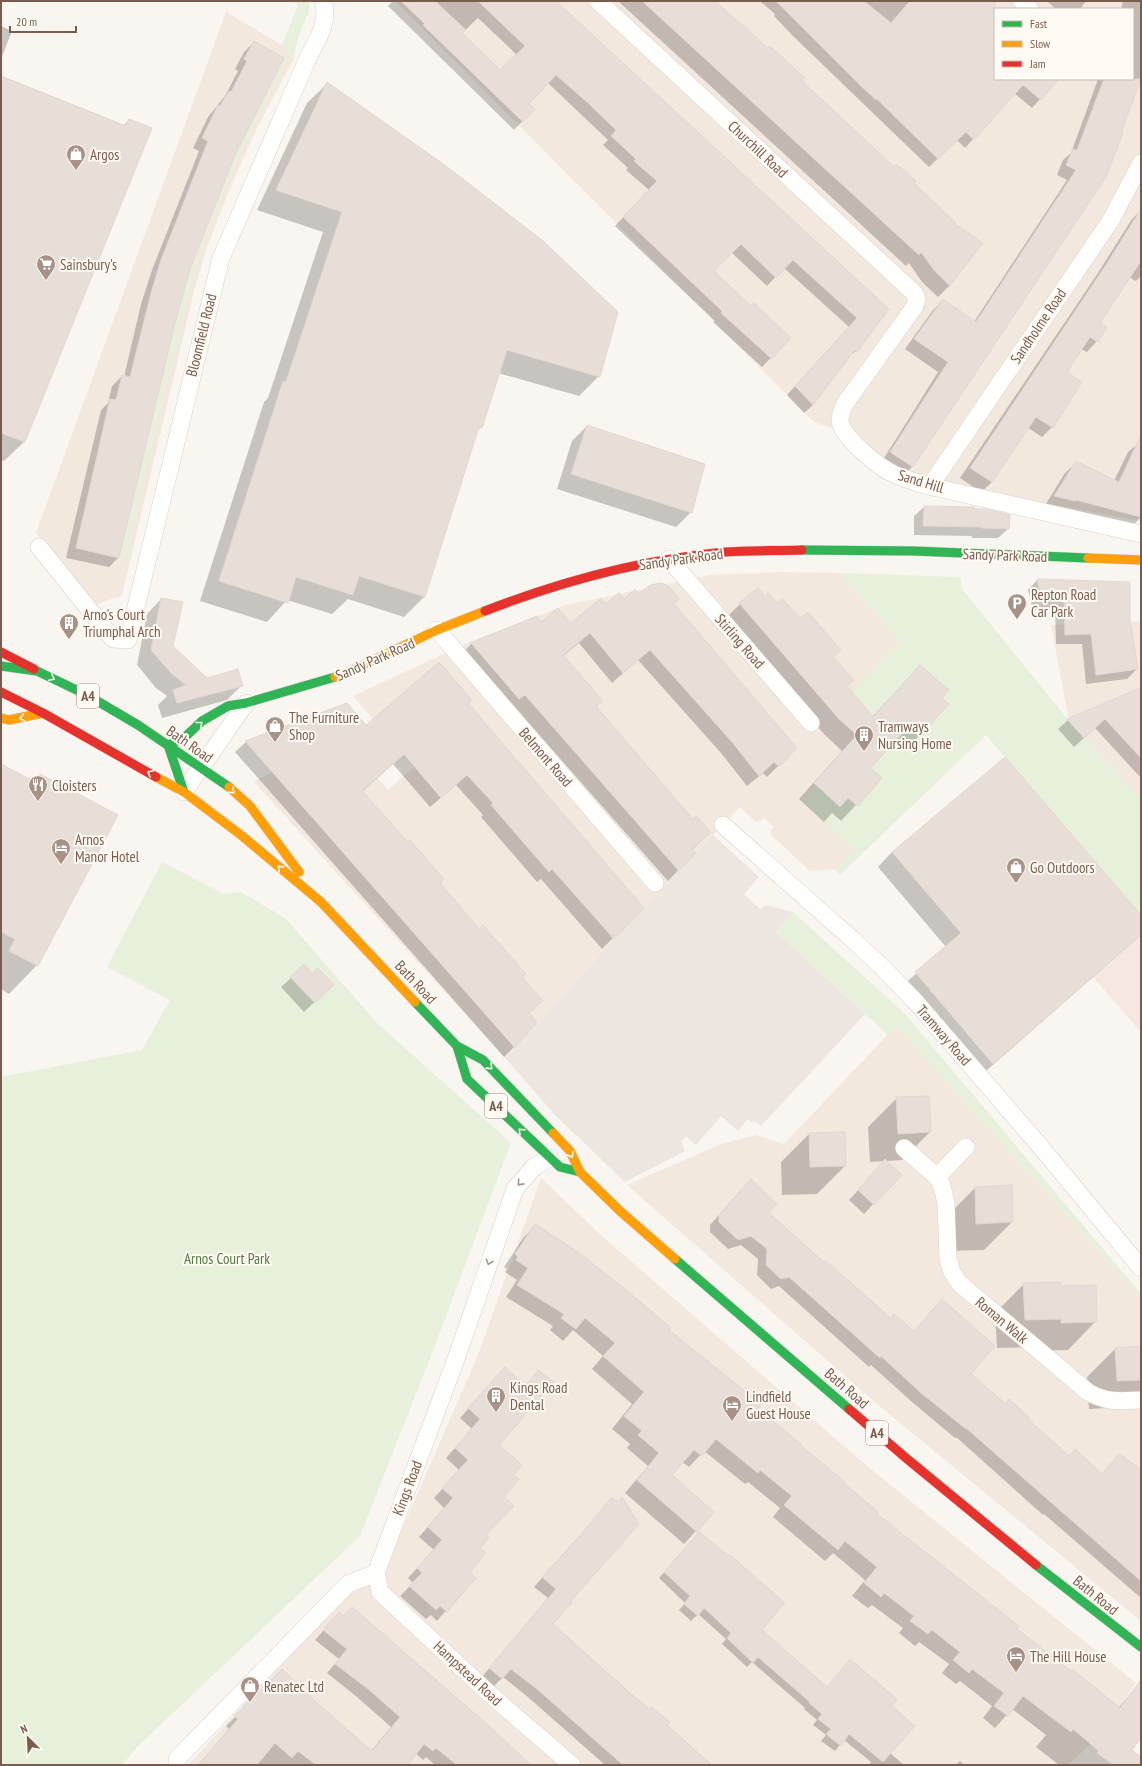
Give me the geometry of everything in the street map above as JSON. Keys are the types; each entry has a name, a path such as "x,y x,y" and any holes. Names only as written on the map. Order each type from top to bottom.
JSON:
{"main road":[{"name":"Sandy Park Road","path":"168,745 184,738 202,721 228,706 246,703 344,674 438,630 516,599 553,586 670,559 727,552 811,550 954,553 1141,560"},
{"path":"1,652 37,670"},
{"name":"Bath Road","path":"1,666 37,670 87,695 138,725 200,769 227,786 250,806 321,902"},
{"name":"Bath Road","path":"1,692 42,713 184,792 241,835 321,902 457,1046 483,1060 493,1070 570,1152 580,1172 641,1230 906,1458 1046,1573 1141,1647"},
{"path":"1,718 10,720 42,713"},
{"path":"168,745 184,792"},
{"name":"Bath Road","path":"457,1046 467,1079 550,1158 560,1166 580,1172"}],"street":[{"name":"Bloomfield Road","path":"39,547 113,639 128,640 221,258 315,44 323,29 325,19 323,1"},
{"name":"Churchill Road","path":"598,1 918,298"},
{"name":"Sandholme Road","path":"930,486 1111,220 1141,163"},
{"name":"Sand Hill","path":"918,298 915,306 844,404 840,421 844,430 854,442 871,459 893,474 930,486 1141,534"},
{"name":"Stirling Road","path":"670,559 811,723"},
{"name":"Belmont Road","path":"438,630 655,883"},
{"path":"184,792 246,703"},
{"name":"Tramway Road","path":"723,825 872,958 914,1000 1040,1146 1141,1268"},
{"path":"937,1177 966,1147"},
{"name":"Roman Walk","path":"904,1148 937,1177 942,1186 945,1198 948,1259 952,1272 959,1283 1088,1392 1100,1399 1115,1401 1141,1400"},
{"name":"Kings Road","path":"376,1573 461,1345 515,1189 534,1167 550,1158"},
{"path":"177,1762 348,1584 376,1573"},
{"name":"Hampstead Road","path":"376,1573 380,1592 493,1697 572,1765"}],"shaded area":[{"path":"395,1 1141,1 1141,521 914,479 876,459 850,434 814,422"},
{"path":"226,12 282,45 294,58 257,128 228,193 206,250 194,291 122,595 95,605 36,533"},
{"path":"780,572 839,573 900,641 995,714 835,869 810,871 771,835 771,830 774,827 764,818 761,821 756,822 740,807 614,939 506,1059 254,782 340,734 388,790 414,767 353,696 474,640 566,605 710,575"},
{"path":"1141,621 1141,800 1069,721 1051,625"},
{"path":"713,835 759,877 744,894 760,909 766,905 793,912 776,932 865,1014 761,1126 754,1121 752,1123 748,1119 738,1131 721,1116 696,1145 686,1136 681,1142 685,1151 625,1182 556,1116 506,1059 614,939"},
{"path":"1141,935 1141,1032 1093,977"},
{"path":"896,1026 1141,1299 1141,1621 877,1404 627,1185 721,1144 756,1135 784,1144"},
{"path":"541,1178 603,1237 867,1466 1136,1683 1093,1742 1068,1765 188,1765 347,1594 386,1566 478,1355"}],"green space":[{"path":"291,1 309,2 309,11 298,37 294,58 282,45 298,5"},
{"path":"284,58 287,59 237,160 200,251 182,317 125,559 119,558 174,327 190,269 235,155"},
{"path":"839,573 960,577 962,589 1069,721 1141,800 1141,915 986,735 840,875 835,869 854,850 801,800 816,785 840,807 848,798 858,806 882,778 871,768 909,726 949,704 942,698 948,690 920,665 875,715 870,711 853,731 833,711 900,641"},
{"name":"Arnos Court Park","path":"162,862 224,894 241,892 285,918 377,1023 511,1143 434,1348 360,1536 137,1747 122,1765 1,1765 1,1077 142,1050 170,1000 107,967"},
{"path":"793,912 905,1014 1141,1294 1141,1299 896,1026 888,1035 776,932"}],"building":[{"path":"401,1 435,1 466,30 462,33 500,70 525,46 478,1 556,1 889,309 857,352 855,350 813,405 795,386 857,318 793,260 776,278 741,244 714,271 751,306 754,303 791,338 772,359 721,313 722,311 623,217 657,181 634,161 636,159 611,136 616,130 556,75 529,104 535,109 523,122 423,25 425,24"},
{"path":"642,1 715,1 768,48 770,46 805,78 802,81 894,167 896,164 916,181 914,183 956,223 955,224 983,243 950,286 934,270 921,252 919,255"},
{"path":"776,1 864,1 891,23 910,1 995,1 994,80 1058,80 1041,100 1023,85 974,140 966,132 938,159 877,99 876,100"},
{"path":"254,41 284,58 235,155 190,269 174,327 119,558 76,548 110,399 116,400 122,375 130,377 151,293 161,260 208,141 202,138 218,105 220,106 229,91 231,92 247,61 244,59"},
{"name":"Sainsbury's","path":"1,76 126,126 129,119 152,128 25,442 1,433"},
{"path":"1141,79 1121,132 1123,133 1106,177 913,467 890,452 948,362 914,339 943,299 976,322 1076,170 1066,165 1073,149 1077,150 1104,80"},
{"path":"327,82 446,166 542,240 618,312 600,377 507,350 482,428 479,427 425,597 359,576 353,595 296,577 288,603 219,581 283,381 286,382 342,212 276,190"},
{"path":"1141,209 1141,261 1100,323 1107,327 1098,342 1090,337 1067,372 1082,382 1053,428 1036,417 992,482 970,468 1106,265"},
{"path":"587,425 705,464 692,513 571,474"},
{"path":"1141,435 1141,517 1076,500 1054,496 1076,461 1119,482"},
{"path":"924,506 975,507 974,509 986,509 1010,515 1009,529 923,526"},
{"path":"1037,579 1130,582 1130,620 1138,669 1096,675 1091,634 1065,635 1064,601 1042,601"},
{"path":"661,583 669,586 679,599 674,604 797,748 779,767 774,762 759,776 732,742 650,650 623,673 590,633 563,655 603,701 596,706 693,819 696,816 711,832 692,849 696,853 679,871 525,695 519,699 471,643 537,616 541,622 558,608 571,623 601,598 606,604 619,593 624,599 635,589 639,594 650,585"},
{"path":"758,588 765,596 768,593 777,603 782,599 800,618 808,612 841,650 833,657 854,680 847,686 873,717 920,665 949,690 942,698 949,704 920,736 909,726 871,768 882,778 858,806 848,798 840,807 814,783 857,735 839,719 739,603"},
{"path":"161,598 183,602 173,646 207,678 238,669 243,686 177,703 173,690 186,685 171,673 151,650"},
{"path":"439,662 472,700 468,703 644,908 614,939 552,869 549,872 491,805 493,803 467,775 441,798 404,754 362,791 408,842 410,840 444,879 440,883 479,929 483,925 526,974 522,977 543,1001 529,1013 537,1022 515,1048 245,741 347,703 366,725"},
{"path":"1140,688 1141,758 1105,719 1084,738 1067,719"},
{"name":"Go Outdoors","path":"1005,757 1141,915 1141,935 993,1064 915,972 961,933 892,852"},
{"name":"Arnos Manor Hotel","path":"1,764 35,782 40,774 118,815 38,966 9,951 15,939 1,932"},
{"path":"304,964 312,973 318,968 334,985 315,1003 290,977"},
{"path":"929,1096 931,1132 898,1134 896,1097"},
{"path":"845,1132 846,1166 810,1167 809,1133"},
{"path":"885,1159 902,1175 874,1205 858,1190"},
{"path":"751,1179 777,1204 769,1213 824,1262 826,1261 891,1318 894,1314 914,1331 942,1299 995,1346 971,1374 1006,1404 1009,1399 1029,1417 1028,1419 1069,1456 1075,1449 1102,1474 1119,1454 1141,1469 1141,1581 966,1428 921,1393 881,1356 880,1358 789,1277 781,1279 766,1265 767,1249 751,1236 738,1240 719,1222 719,1215"},
{"path":"1012,1185 1013,1222 976,1224 975,1187"},
{"path":"535,1224 578,1252 630,1293 671,1328 669,1330 761,1404 758,1409 845,1482 844,1483 878,1512 877,1514 1019,1626 1017,1629 1071,1671 1072,1669 1120,1708 1141,1680 1141,1738 1132,1750 1141,1757 1141,1765 1114,1765 1097,1753 1099,1751 1073,1729 1071,1732 1023,1696 1008,1716 994,1706 1004,1693 972,1669 969,1673 953,1660 960,1652 932,1630 928,1634 910,1621 914,1616 884,1593 881,1597 864,1583 877,1567 845,1541 838,1550 784,1505 792,1496 760,1470 758,1473 716,1439 702,1456 694,1450 672,1475 714,1512 697,1532 637,1480 659,1453 638,1435 642,1431 624,1416 644,1392 603,1356 615,1343 585,1318 576,1329 561,1318 564,1314 517,1285 528,1268 516,1260 518,1257 515,1254"},
{"path":"1060,1282 1060,1286 1096,1285 1097,1322 1061,1323 1061,1319 1025,1320 1023,1283"},
{"path":"1141,1346 1141,1380 1117,1381 1115,1348"},
{"path":"505,1367 526,1386 538,1370 554,1382 499,1445 522,1465 514,1475 519,1479 504,1497 514,1506 486,1535 489,1538 480,1548 486,1553 470,1572 476,1578 447,1612 440,1606 436,1610 409,1586 422,1573 417,1568 442,1540 428,1527 453,1498 442,1488 468,1460 455,1448 480,1419 468,1408"},
{"path":"612,1497 618,1502 622,1497 639,1524 570,1602 572,1602 553,1624 631,1694 650,1709 652,1707 670,1722 667,1725 712,1765 623,1765 537,1689 511,1669 502,1679 489,1668 556,1589 542,1577 571,1546"},
{"path":"699,1532 729,1556 730,1555 785,1603 762,1630 827,1687 850,1659 897,1699 892,1706 915,1726 883,1762 849,1734 841,1746 826,1734 831,1729 818,1719 822,1714 809,1703 810,1702 758,1657 753,1663 727,1638 731,1633 704,1608 698,1616 684,1604 690,1596 664,1572"},
{"path":"352,1607 488,1725 531,1765 457,1765 436,1748 433,1751 424,1744 408,1765 316,1765 298,1751 292,1758 275,1743 257,1765 198,1765 238,1719 234,1716 282,1669 317,1703 372,1751 400,1717 367,1688 335,1664 347,1649 323,1630 339,1612 343,1616"}],"traffic: fast":[{"path":"802,550 914,551 1088,558"},
{"path":"1,666 37,671 87,695 138,725 229,787"},
{"path":"184,792 168,745 184,738 202,721 228,706 246,703 335,677"},
{"path":"415,1002 457,1046 483,1060 553,1133"},
{"path":"457,1046 467,1079 560,1167 580,1172"},
{"path":"675,1259 849,1409"},
{"path":"1036,1565 1141,1647"}],"traffic: slow":[{"path":"1088,558 1141,560"},
{"path":"335,677 437,630 485,611"},
{"path":"1,718 9,720 43,713"},
{"path":"156,777 184,792 241,835 321,902 415,1002"},
{"path":"229,787 250,806 299,872"},
{"path":"553,1133 570,1151 580,1172 620,1211 675,1259"}],"traffic: jam":[{"path":"485,611 573,581 665,560 726,552 802,550"},
{"path":"1,652 34,669"},
{"path":"1,692 43,713 156,777"},
{"path":"849,1409 1036,1565"}],"place":[{"name":"Argos","path":"76,171"},
{"name":"Sainsbury's","path":"46,281"},
{"name":"Repton Road Car Park","path":"1017,620"},
{"name":"Arno's Court Triumphal Arch","path":"69,640"},
{"name":"The Furniture Shop","path":"275,743"},
{"name":"Tramways Nursing Home","path":"864,752"},
{"name":"Cloisters","path":"38,802"},
{"name":"Arnos Manor Hotel","path":"61,865"},
{"name":"Go Outdoors","path":"1016,884"},
{"name":"Kings Road Dental","path":"496,1413"},
{"name":"Lindfield Guest House","path":"732,1422"},
{"name":"The Hill House","path":"1016,1673"},
{"name":"Renatec Ltd","path":"250,1703"}]}
